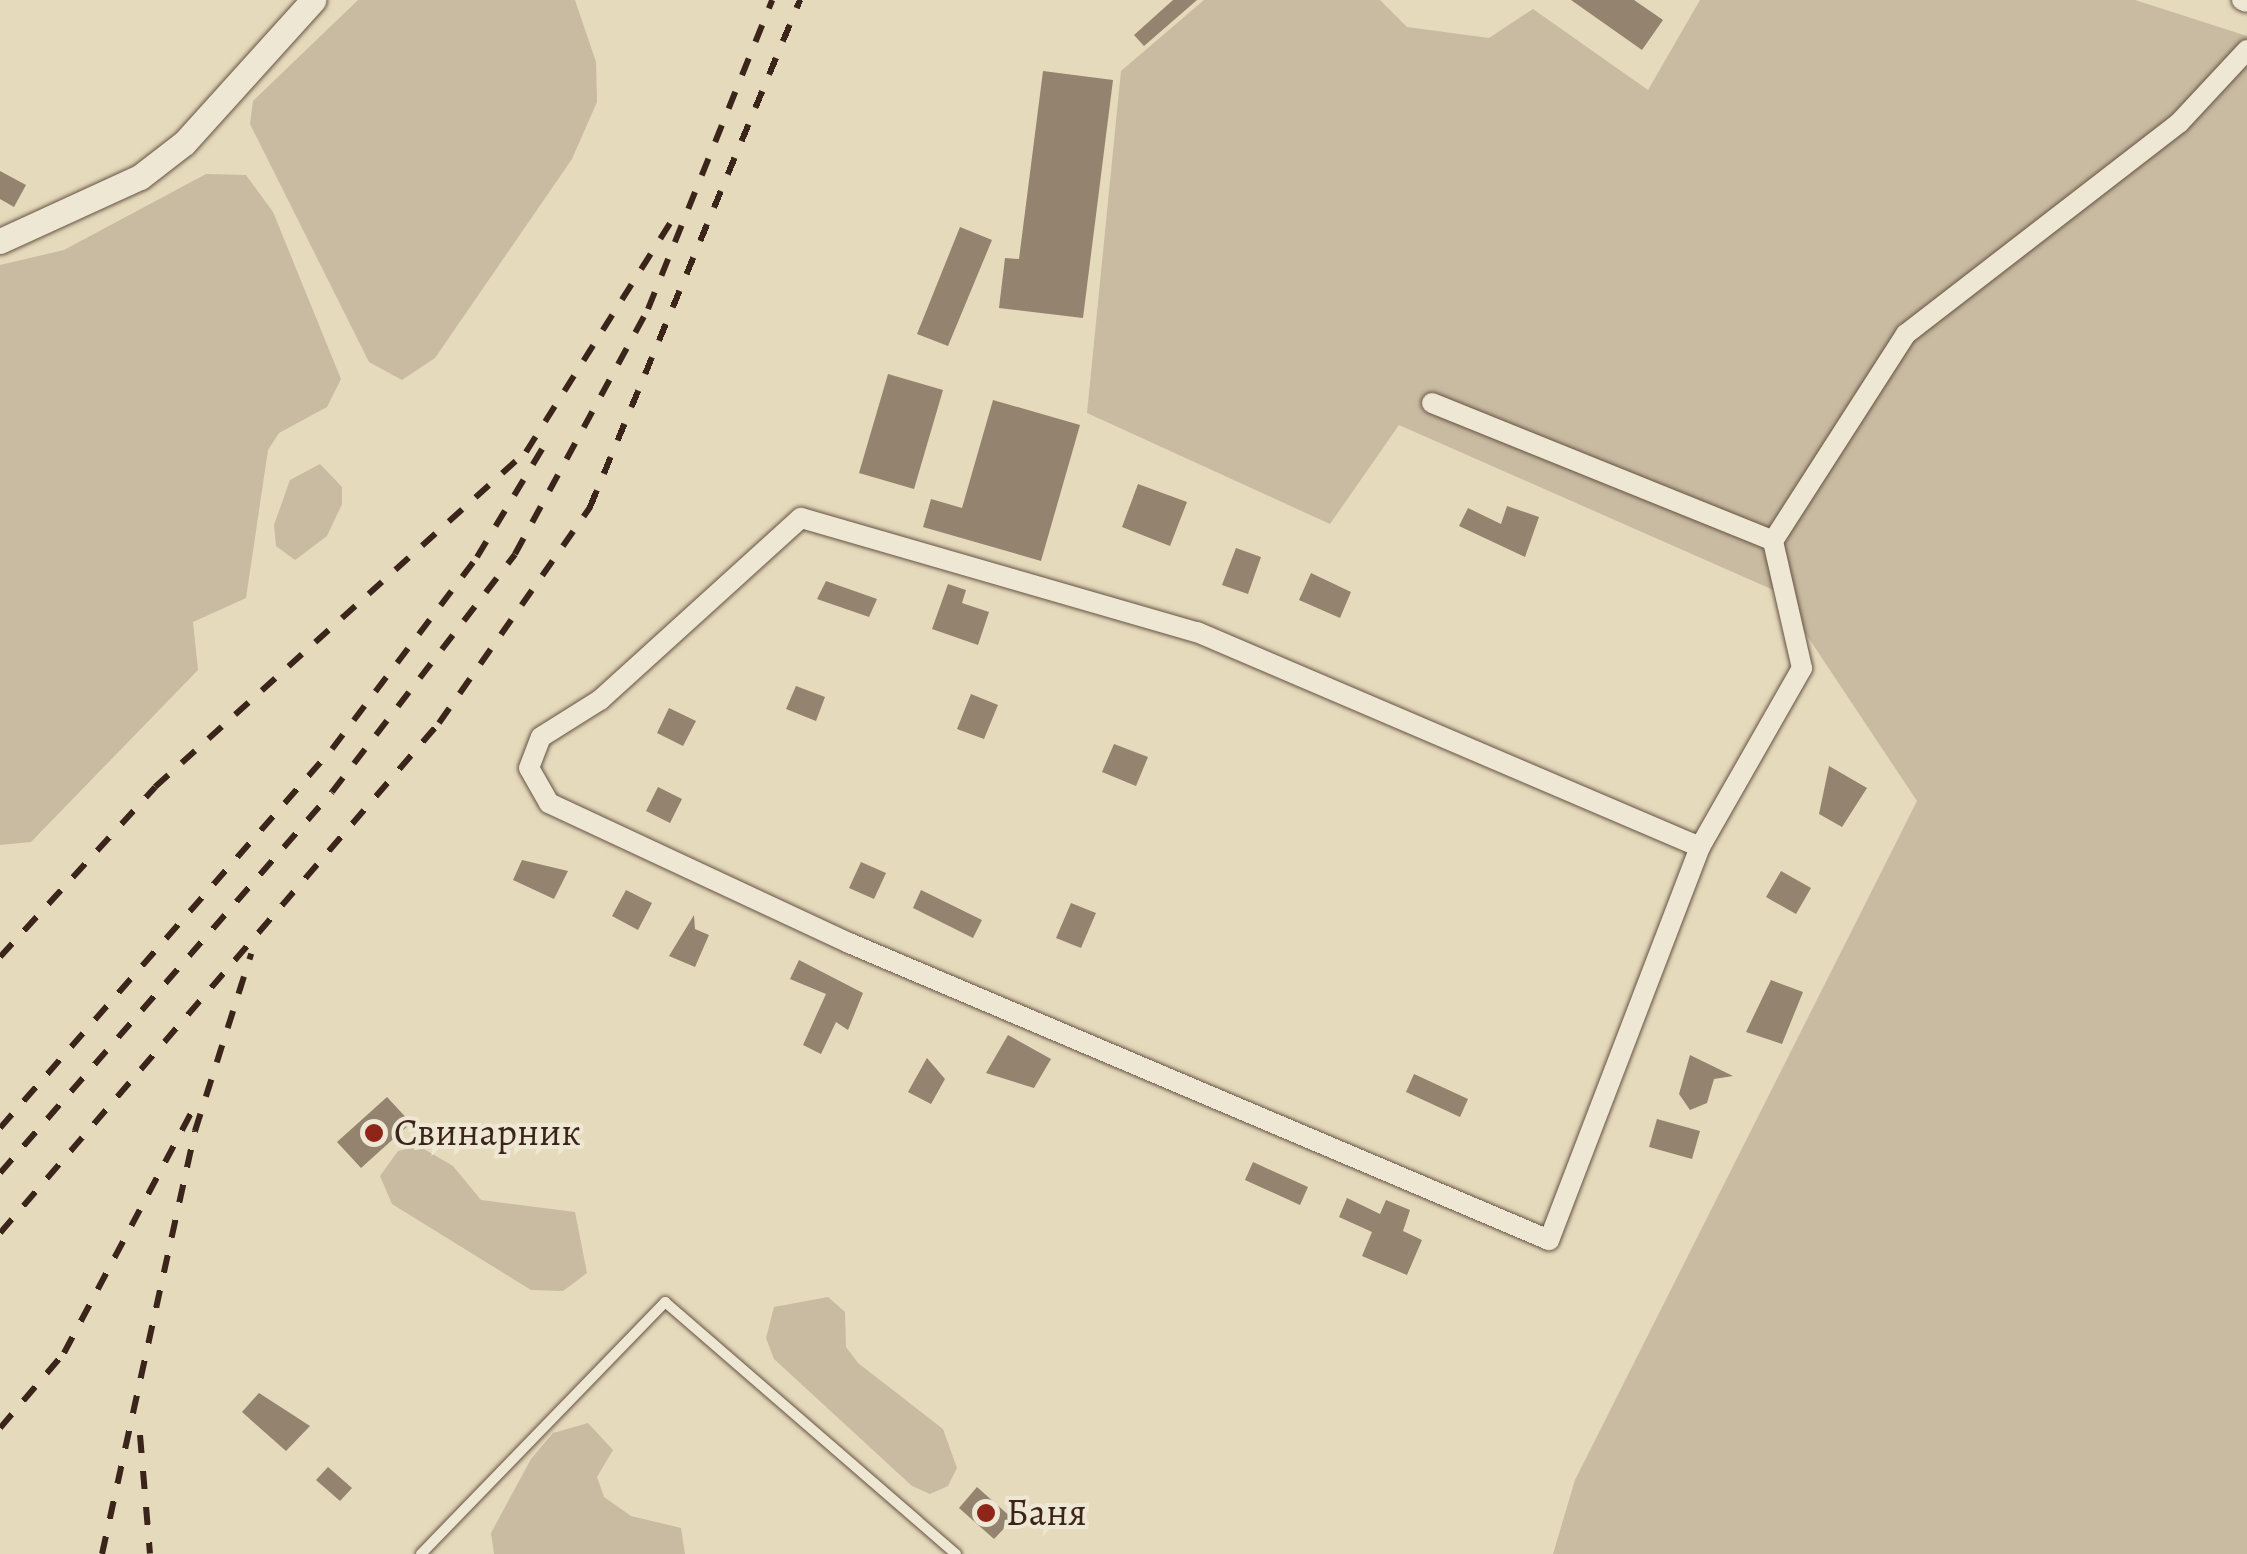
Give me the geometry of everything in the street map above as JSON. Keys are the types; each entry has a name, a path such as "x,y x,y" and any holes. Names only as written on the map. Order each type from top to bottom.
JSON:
{"street":[{"path":"0,240 140,177 184,142 313,0"},
{"path":"1700,847 1198,632 801,518 600,700 542,737 529,768 550,803 849,943 1549,1240 1700,847 1802,668 1774,541 1906,334 2178,123 2247,50"},
{"path":"1432,403 1774,541"}],"lane":[{"path":"421,1554 665,1302 956,1554"}],"shaded area":[{"path":"358,0 575,0 596,62 597,102 572,159 435,358 402,380 369,362 250,124 253,101"},
{"path":"1204,0 1380,0 1407,27 1489,38 1533,9 1648,90 1700,0 2135,0 2247,36 2247,1554 1553,1554 1575,1480 1917,801 1778,592 1399,425 1330,524 1087,413 1121,71"},
{"path":"206,174 246,175 273,212 341,379 327,407 279,433 268,450 246,598 193,622 198,670 31,842 0,845 0,265 64,250"},
{"path":"320,464 342,487 342,504 327,536 295,560 276,546 274,525 290,480"},
{"path":"419,1146 453,1166 481,1200 575,1212 587,1273 563,1291 531,1290 392,1204 380,1176 398,1151"},
{"path":"828,1297 845,1312 846,1347 858,1363 943,1429 957,1468 948,1486 930,1494 912,1486 774,1359 766,1338 774,1307"},
{"path":"588,1423 613,1450 597,1477 604,1497 631,1516 681,1528 685,1554 494,1554 491,1533 531,1459 553,1433"}],"building":[{"path":"1173,0 1197,0 1144,46 1134,35"},
{"path":"1571,0 1634,0 1663,20 1642,50"},
{"path":"1043,71 1113,80 1083,318 999,308 1005,258 1019,259"},
{"path":"0,171 26,185 14,207 0,199"},
{"path":"960,227 992,240 948,346 917,334"},
{"path":"888,374 943,390 914,489 859,473"},
{"path":"993,400 1080,425 1041,561 923,527 931,499 962,508"},
{"path":"1138,484 1187,502 1170,546 1122,527"},
{"path":"1507,506 1539,517 1525,557 1459,526 1468,508 1501,524"},
{"path":"1236,548 1261,557 1248,594 1222,585"},
{"path":"1311,573 1351,592 1340,618 1299,600"},
{"path":"826,581 877,599 869,617 817,599"},
{"path":"948,584 966,590 962,603 989,612 978,645 932,629"},
{"path":"796,686 825,697 816,721 786,709"},
{"path":"971,694 998,705 984,739 957,729"},
{"path":"669,708 696,721 683,746 657,733"},
{"path":"1114,744 1148,757 1136,786 1102,772"},
{"path":"1829,766 1867,788 1842,827 1819,814"},
{"path":"658,787 682,799 670,823 646,811"},
{"path":"522,860 568,871 554,899 513,880"},
{"path":"861,862 886,873 874,899 849,888"},
{"path":"1781,871 1811,888 1796,914 1766,897"},
{"path":"626,890 652,903 638,930 612,916"},
{"path":"921,890 982,920 973,938 913,908"},
{"path":"1071,903 1096,913 1081,948 1056,938"},
{"path":"694,915 695,929 709,935 695,967 669,956"},
{"path":"799,960 863,993 848,1030 836,1022 821,1054 803,1045 826,994 790,979"},
{"path":"1771,980 1803,992 1782,1044 1746,1032"},
{"path":"1008,1035 1051,1059 1034,1088 986,1073"},
{"path":"1690,1055 1733,1076 1714,1079 1707,1103 1690,1110 1679,1094"},
{"path":"927,1058 945,1079 931,1104 908,1092"},
{"path":"1414,1074 1468,1099 1460,1117 1406,1092"},
{"name":"Свинарник","path":"387,1097 411,1123 361,1168 337,1142"},
{"path":"1657,1119 1700,1131 1692,1159 1649,1147"},
{"path":"1253,1162 1308,1187 1300,1205 1245,1180"},
{"path":"1347,1198 1380,1214 1386,1200 1410,1210 1403,1231 1422,1240 1407,1275 1362,1256 1372,1232 1339,1217"},
{"path":"259,1393 310,1426 286,1451 242,1412"},
{"path":"328,1467 352,1488 340,1501 316,1480"},
{"name":"Баня","path":"977,1487 1013,1519 994,1539 959,1508"}],"railway":[{"path":"0,1173 332,792 515,554 648,309 772,0"},
{"path":"0,1233 439,723 590,507 800,0"},
{"path":"0,957 155,787 526,452 672,220"},
{"path":"0,1128 332,749 477,557 547,441"},
{"path":"102,1554 195,1131 251,954"},
{"path":"0,1428 64,1353 191,1113"},
{"path":"140,1435 150,1554"}],"place":[{"name":"Свинарник","path":"374,1133"},
{"name":"Баня","path":"986,1513"}]}
